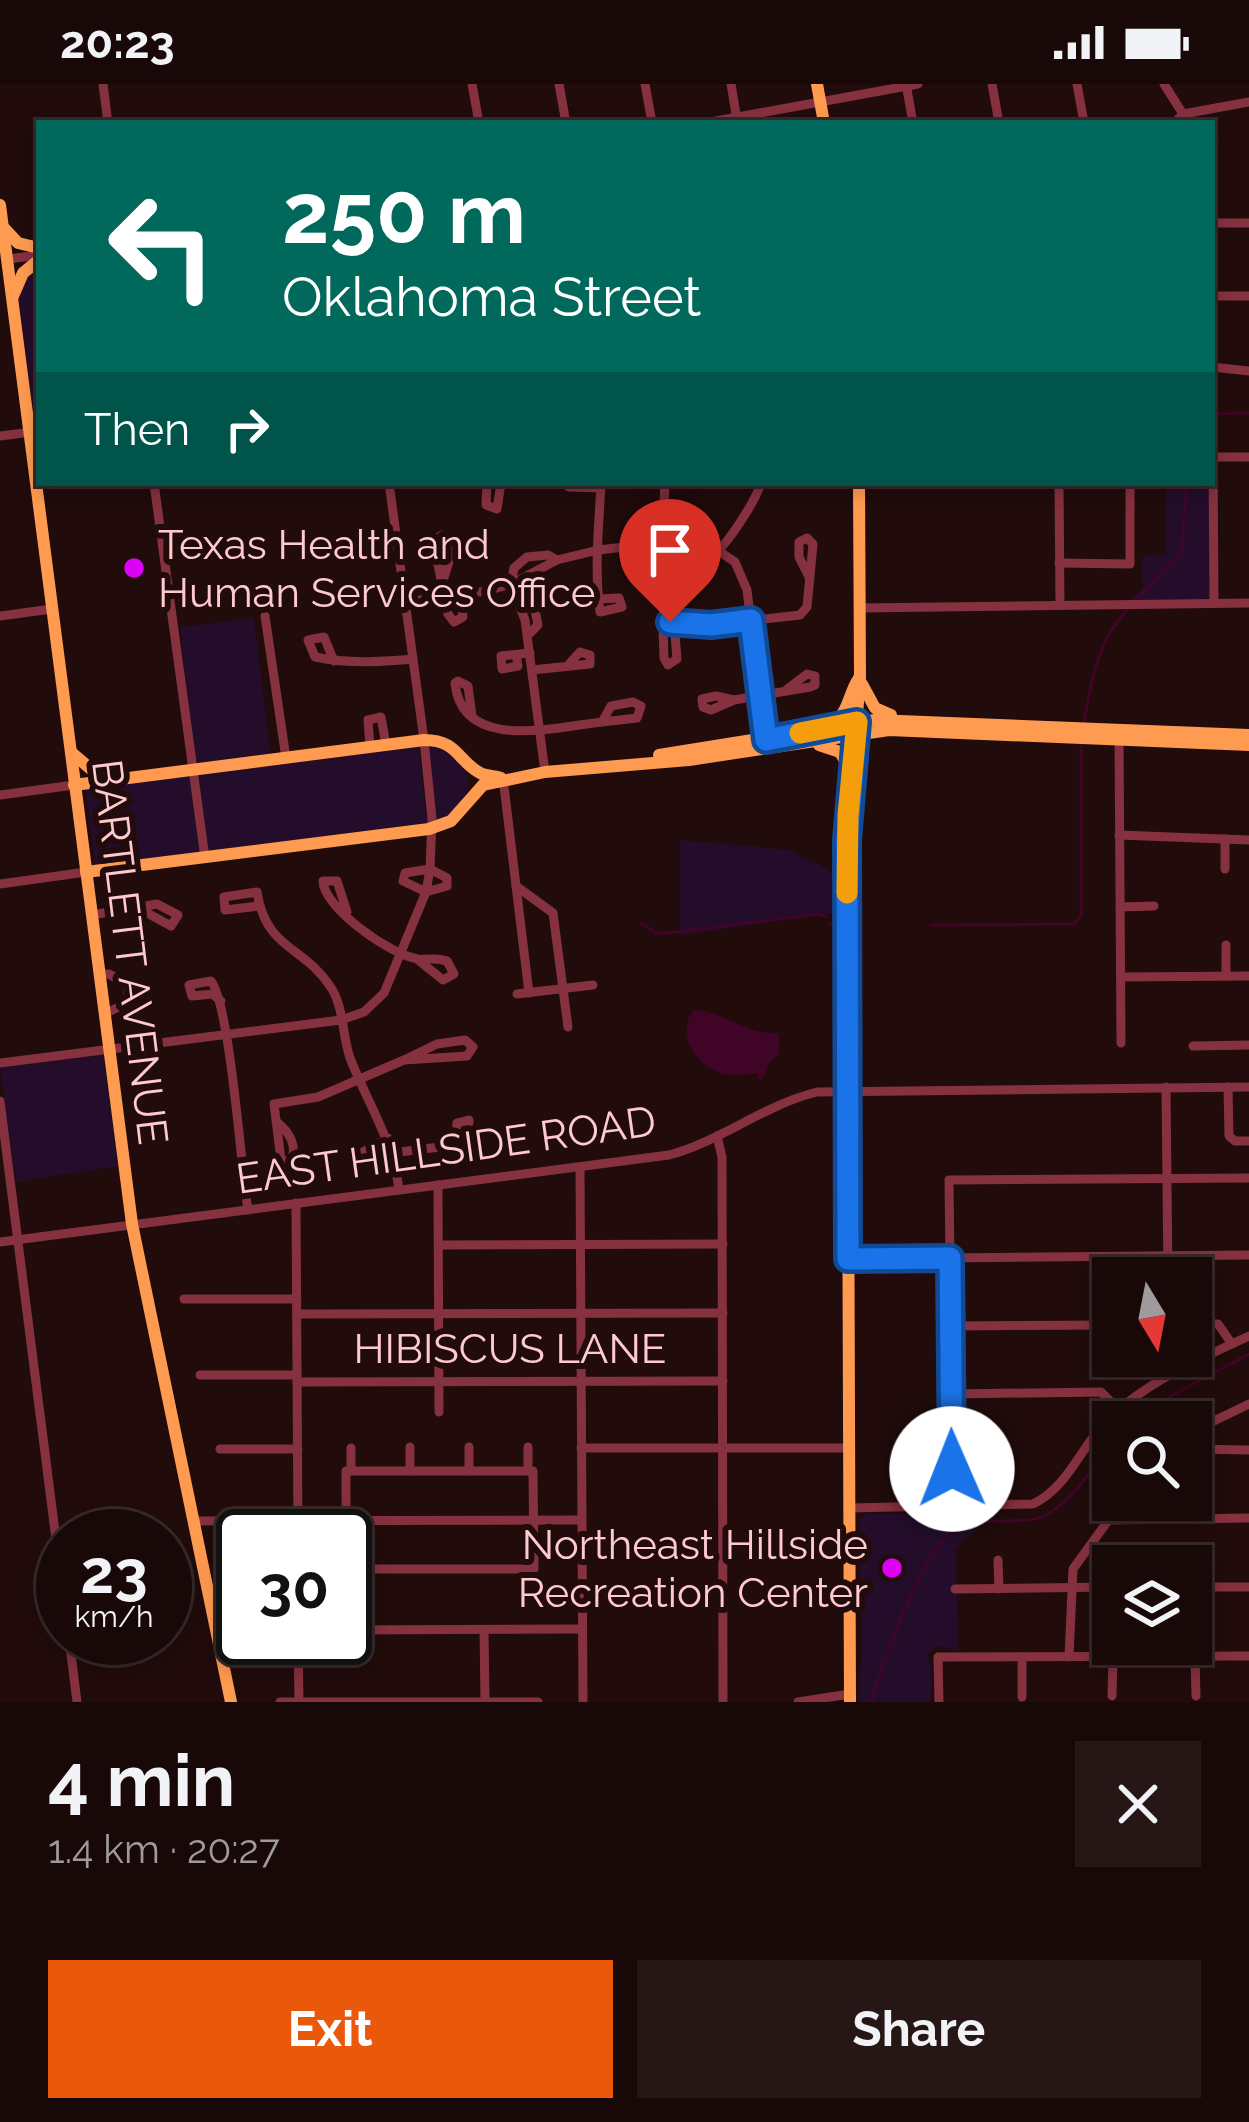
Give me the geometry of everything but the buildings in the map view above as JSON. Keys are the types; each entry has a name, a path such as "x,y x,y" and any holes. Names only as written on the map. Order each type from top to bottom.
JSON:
{"main road":[{"path":"818,84 823,120"},
{"name":"BARTLETT AVENUE","path":"0,205 4,260 35,432"},
{"path":"2,222 18,243 36,252"},
{"path":"0,278 12,294 36,258"},
{"name":"BARTLETT AVENUE","path":"40,486 132,1224 216,1625"},
{"path":"850,1698 847,840 860,677 859,486"},
{"path":"860,677 875,708 954,728"},
{"path":"825,729 844,715 849,692 860,677"},
{"path":"479,780 806,743 908,720"},
{"path":"766,745 825,729 857,728 1249,735"},
{"path":"852,774 872,738 889,730"},
{"path":"1181,737 1249,745"},
{"path":"74,785 424,740 443,742 463,756 479,780"},
{"path":"806,743 837,749 852,774"},
{"path":"70,750 98,774 157,775"},
{"path":"86,872 429,829 451,821 467,805 479,780"},
{"name":"BARTLETT AVENUE","path":"224,1665 231,1702"}],"street":[{"path":"104,84 108,120"},
{"path":"472,84 478,120"},
{"path":"559,84 565,120"},
{"path":"645,84 651,120"},
{"path":"731,84 737,120 911,85 913,120"},
{"path":"992,84 998,120"},
{"path":"1077,84 1083,120"},
{"path":"1164,84 1183,114"},
{"path":"1177,120 1183,114 1249,102"},
{"path":"1215,224 1249,223"},
{"path":"4,260 36,255"},
{"path":"1215,296 1249,296"},
{"path":"1215,367 1249,371"},
{"path":"0,436 35,432"},
{"path":"1215,458 1249,457"},
{"path":"154,486 205,857"},
{"path":"0,1063 341,1020 364,1012 384,993 426,892 432,819 389,486"},
{"path":"487,486 488,508 501,504 501,486"},
{"path":"567,486 600,486 598,599"},
{"path":"665,486 662,543 674,559 688,562 710,558 760,486"},
{"path":"1059,486 1060,605"},
{"path":"1059,563 1130,564 1130,486"},
{"path":"1213,486 1214,604"},
{"path":"405,602 511,584 557,560 598,550 687,540 719,548 742,575 766,745"},
{"path":"545,772 527,635 511,584 514,568 527,557 548,554 557,560"},
{"path":"444,578 448,614 454,622 463,617 460,596"},
{"path":"674,622 711,625 800,615 807,607 810,579"},
{"path":"860,608 1249,603"},
{"path":"0,616 52,609"},
{"path":"265,616 286,758"},
{"path":"516,655 530,653"},
{"path":"334,661 413,659"},
{"path":"532,670 569,664"},
{"path":"734,700 786,689"},
{"path":"472,716 498,730 602,722"},
{"path":"370,747 368,720 381,717 386,745"},
{"path":"1119,735 1121,1043"},
{"path":"502,778 529,993"},
{"path":"0,795 74,785"},
{"path":"1120,835 1249,840"},
{"path":"1225,839 1225,869"},
{"path":"430,868 448,882 426,892 406,884 404,873 430,868"},
{"path":"0,884 86,872"},
{"path":"516,886 553,913 568,1027"},
{"path":"259,906 279,943 328,982 348,1053 393,1152 399,1190"},
{"path":"1120,907 1154,906"},
{"path":"91,915 138,908"},
{"path":"347,912 373,939 417,959"},
{"path":"1226,945 1226,976"},
{"path":"99,974 128,985 127,1004 104,1014"},
{"path":"1121,977 1249,976"},
{"path":"517,994 592,985"},
{"path":"221,1001 248,1210"},
{"path":"277,1122 274,1104 318,1097 437,1044 465,1040 473,1047 467,1056 404,1060"},
{"path":"1193,1046 1249,1045"},
{"path":"1166,1087 1168,1255"},
{"path":"1228,1087 1229,1136 1249,1141"},
{"name":"EAST HILLSIDE ROAD","path":"0,1242 669,1155 789,1100 847,1090 1249,1087"},
{"path":"0,1101 52,1509"},
{"path":"717,1136 722,1157 723,1244 723,1702"},
{"path":"388,1138 363,1151 367,1156 456,1145"},
{"path":"580,1167 583,1702"},
{"path":"953,1507 949,1180 1249,1178"},
{"path":"438,1185 439,1412"},
{"path":"296,1203 298,1509"},
{"path":"439,1245 723,1244"},
{"path":"848,1259 1249,1255"},
{"path":"184,1299 297,1299"},
{"path":"297,1314 723,1312"},
{"path":"951,1326 1092,1324"},
{"path":"1212,1324 1218,1324 1232,1344"},
{"path":"1132,1401 1249,1336"},
{"name":"HIBISCUS LANE","path":"200,1375 439,1382 723,1381"},
{"path":"952,1394 1101,1392 1110,1401"},
{"path":"1212,1422 1249,1404"},
{"path":"849,1508 1020,1506 1045,1498 1092,1442"},
{"path":"410,1447 410,1471"},
{"path":"469,1471 470,1447"},
{"path":"372,1569 534,1569 528,1447"},
{"path":"220,1449 298,1448"},
{"path":"347,1509 351,1448"},
{"path":"581,1448 848,1448"},
{"path":"1212,1449 1249,1450"},
{"path":"349,1471 531,1471"},
{"path":"1212,1519 1249,1518"},
{"path":"372,1520 582,1520"},
{"path":"194,1521 216,1521"},
{"path":"1070,1657 1072,1569 1107,1521"},
{"path":"998,1561 1000,1589"},
{"path":"955,1589 1092,1587"},
{"path":"1212,1587 1249,1587"},
{"path":"372,1630 582,1629"},
{"path":"484,1630 485,1700"},
{"path":"1212,1656 1249,1656"},
{"path":"1022,1657 1022,1696"},
{"path":"939,1702 938,1658 1092,1657"},
{"path":"72,1665 77,1702"},
{"path":"298,1665 299,1702"},
{"path":"1112,1696 1113,1665"},
{"path":"1195,1665 1196,1696"},
{"path":"798,1702 850,1698"},
{"path":"280,1702 538,1702"}],"shaded area":[{"path":"36,266 36,422 18,293"},
{"path":"1166,486 1209,486 1210,598 1131,600 1143,587 1142,556 1166,555"},
{"path":"254,618 270,751 202,765 194,759 180,627"},
{"path":"429,745 457,760 468,781 461,803 435,822"},
{"path":"419,747 427,823 207,851 198,775"},
{"path":"189,775 201,854 95,867 86,789"},
{"path":"680,840 791,850 837,880 837,913 680,935"},
{"path":"693,1010 779,1033 780,1053 768,1064 764,1078 759,1080 757,1073 717,1072 699,1059 686,1030"},
{"path":"103,1055 118,1166 16,1182 0,1068"},
{"path":"865,1514 963,1514 976,1531 956,1548 958,1651 937,1646 927,1655 932,1671 930,1702 859,1702 859,1521"}],"waterway":[{"path":"1215,414 1249,413"},
{"path":"1138,598 1182,551 1186,486"},
{"path":"1084,721 1102,648 1127,610"},
{"path":"931,925 1074,924 1081,916 1081,742"},
{"path":"641,923 658,934 825,917"},
{"path":"830,924 836,927"},
{"path":"1162,1401 1249,1354"},
{"path":"872,1702 905,1608 943,1540 963,1526 1041,1517 1066,1500 1092,1468"}],"slow traffic":[{"path":"800,733 857,722 847,893"}],"place":[{"name":"Texas Health and Human Services Office","path":"134,568"},
{"name":"Northeast Hillside Recreation Center","path":"892,1568"}],"route":[{"path":"670,622 711,625 751,620 766,740 857,722 847,840 848,1259 950,1258 952,1469"}]}
